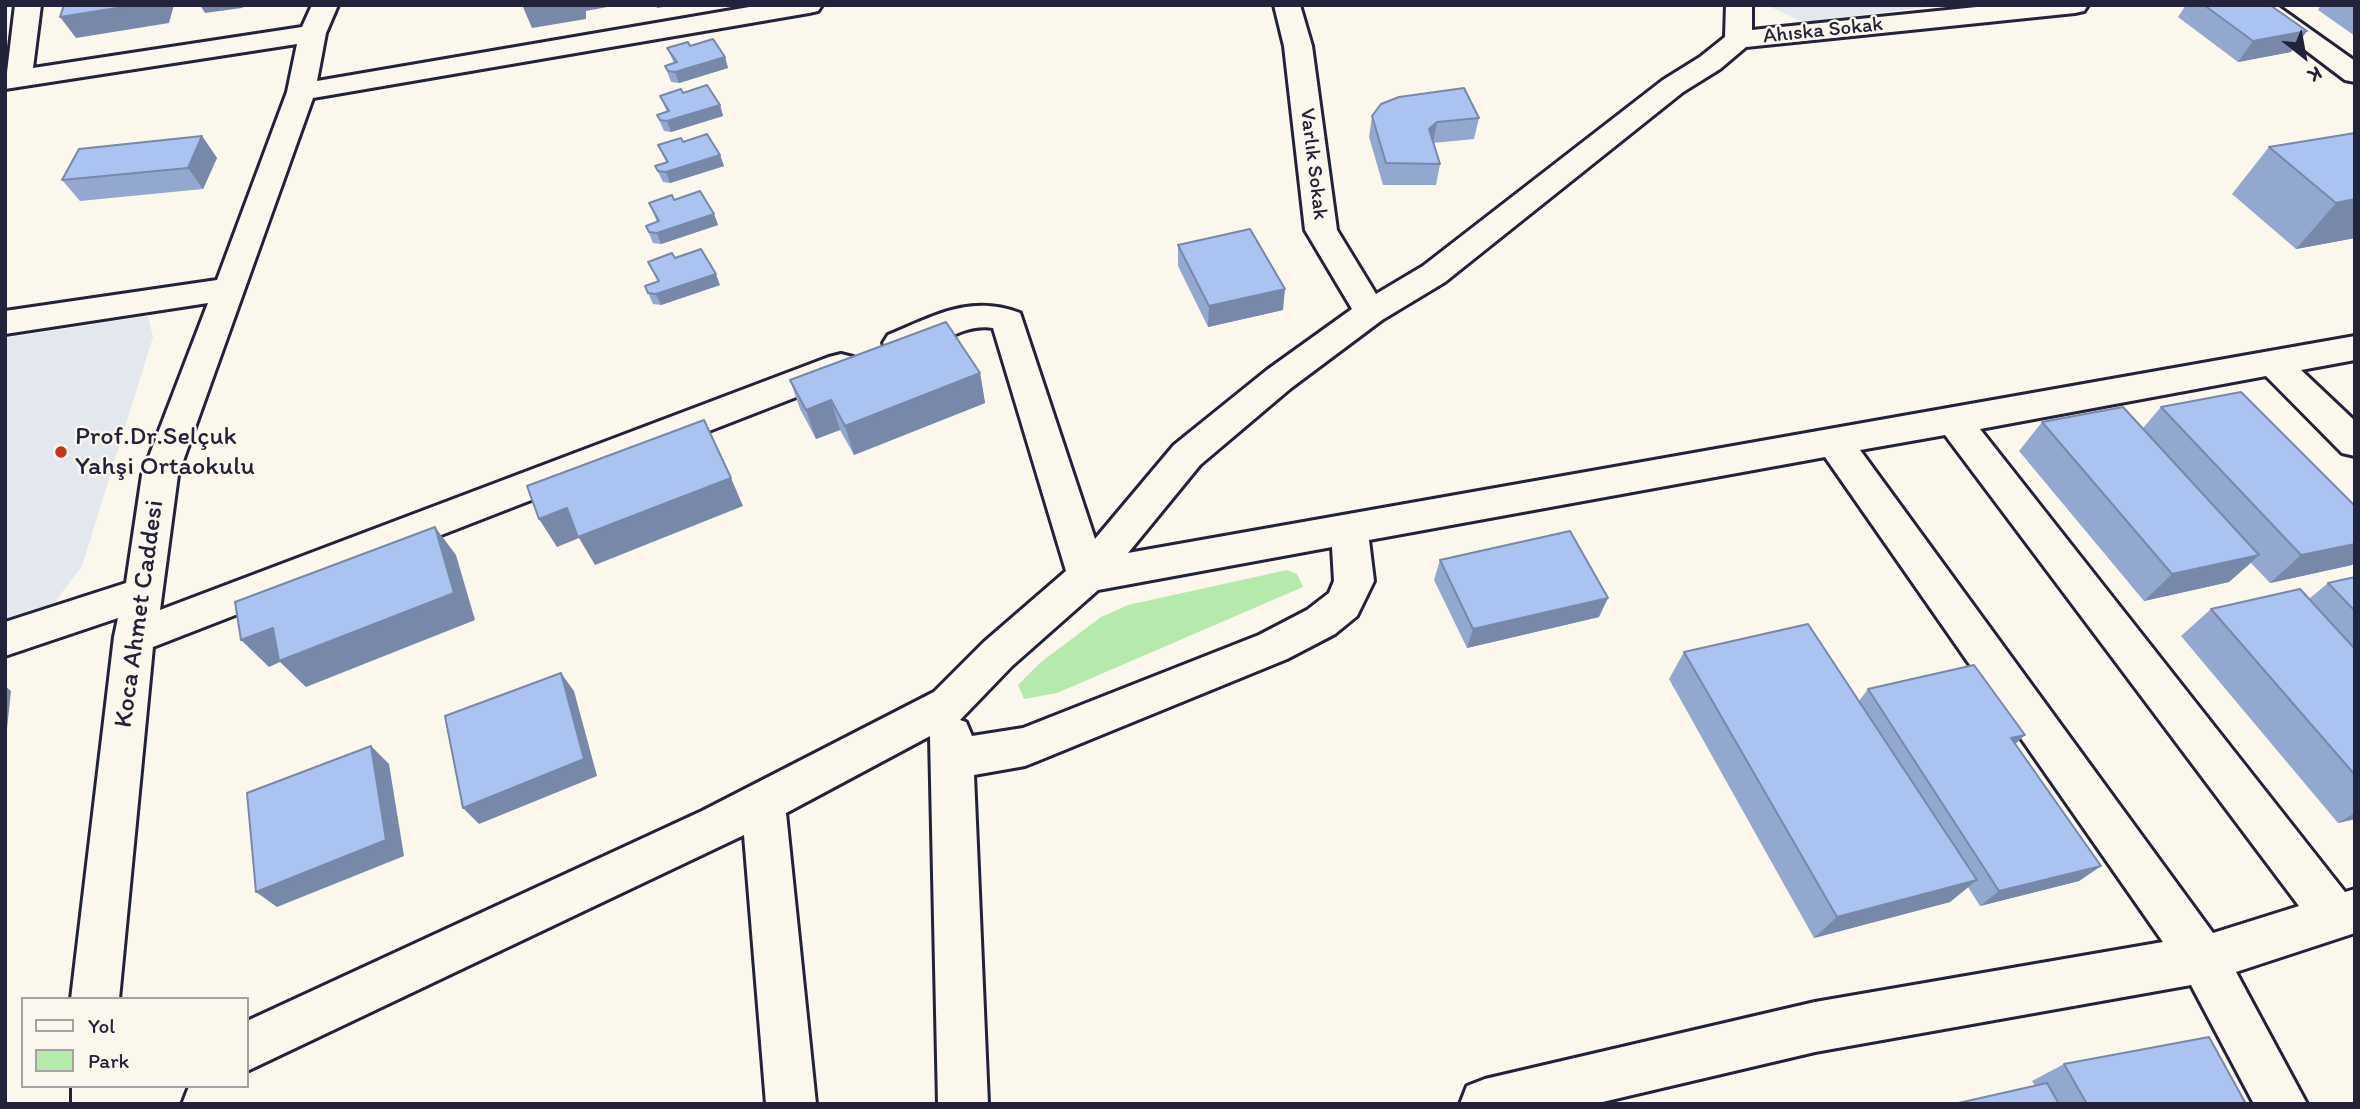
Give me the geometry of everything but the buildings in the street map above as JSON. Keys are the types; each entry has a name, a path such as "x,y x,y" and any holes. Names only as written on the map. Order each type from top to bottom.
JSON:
{"street":[{"path":"29,5 12,80 319,19"},
{"path":"301,92 809,5"},
{"name":"Varlık Sokak","path":"1287,5 1298,46 1321,230 1370,312"},
{"name":"Ahıska Sokak","path":"1739,23 2075,5"},
{"path":"2259,5 2355,74"},
{"name":"Koca Ahmet Caddesi","path":"95,997 134,637 144,593 160,475 301,92 319,19"},
{"path":"248,1046 705,832 949,705 998,654 1087,576 1186,455 1279,379 1370,312 1434,274 1673,86 1710,64 1739,23"},
{"path":"5,324 229,289"},
{"path":"134,637 975,315 997,315 1008,321 1087,576"},
{"path":"1087,576 2355,348"},
{"path":"2271,361 2355,443"},
{"path":"1485,1104 1815,1027 2203,959 2345,914 1953,421"},
{"path":"1834,442 2203,959 2282,1104"},
{"path":"952,760 1025,747 1273,646 1321,622 1342,604 1354,581 1349,529"},
{"path":"5,639 144,593"},
{"path":"949,705 963,1104"},
{"path":"763,802 791,1104"},
{"path":"124,1104 157,1088"}],"shaded area":[{"path":"1766,5 1945,5 1803,22"},
{"name":"Prof.Dr.Selçuk Yahşi Ortaokulu","path":"148,316 153,337 82,566 54,603 5,620 5,338"}],"green space":[{"path":"1287,570 1297,574 1303,587 1057,693 1024,699 1018,685 1041,662 1101,617 1128,605"}],"place":[{"name":"Prof.Dr.Selçuk Yahşi Ortaokulu","path":"61,452"}]}
